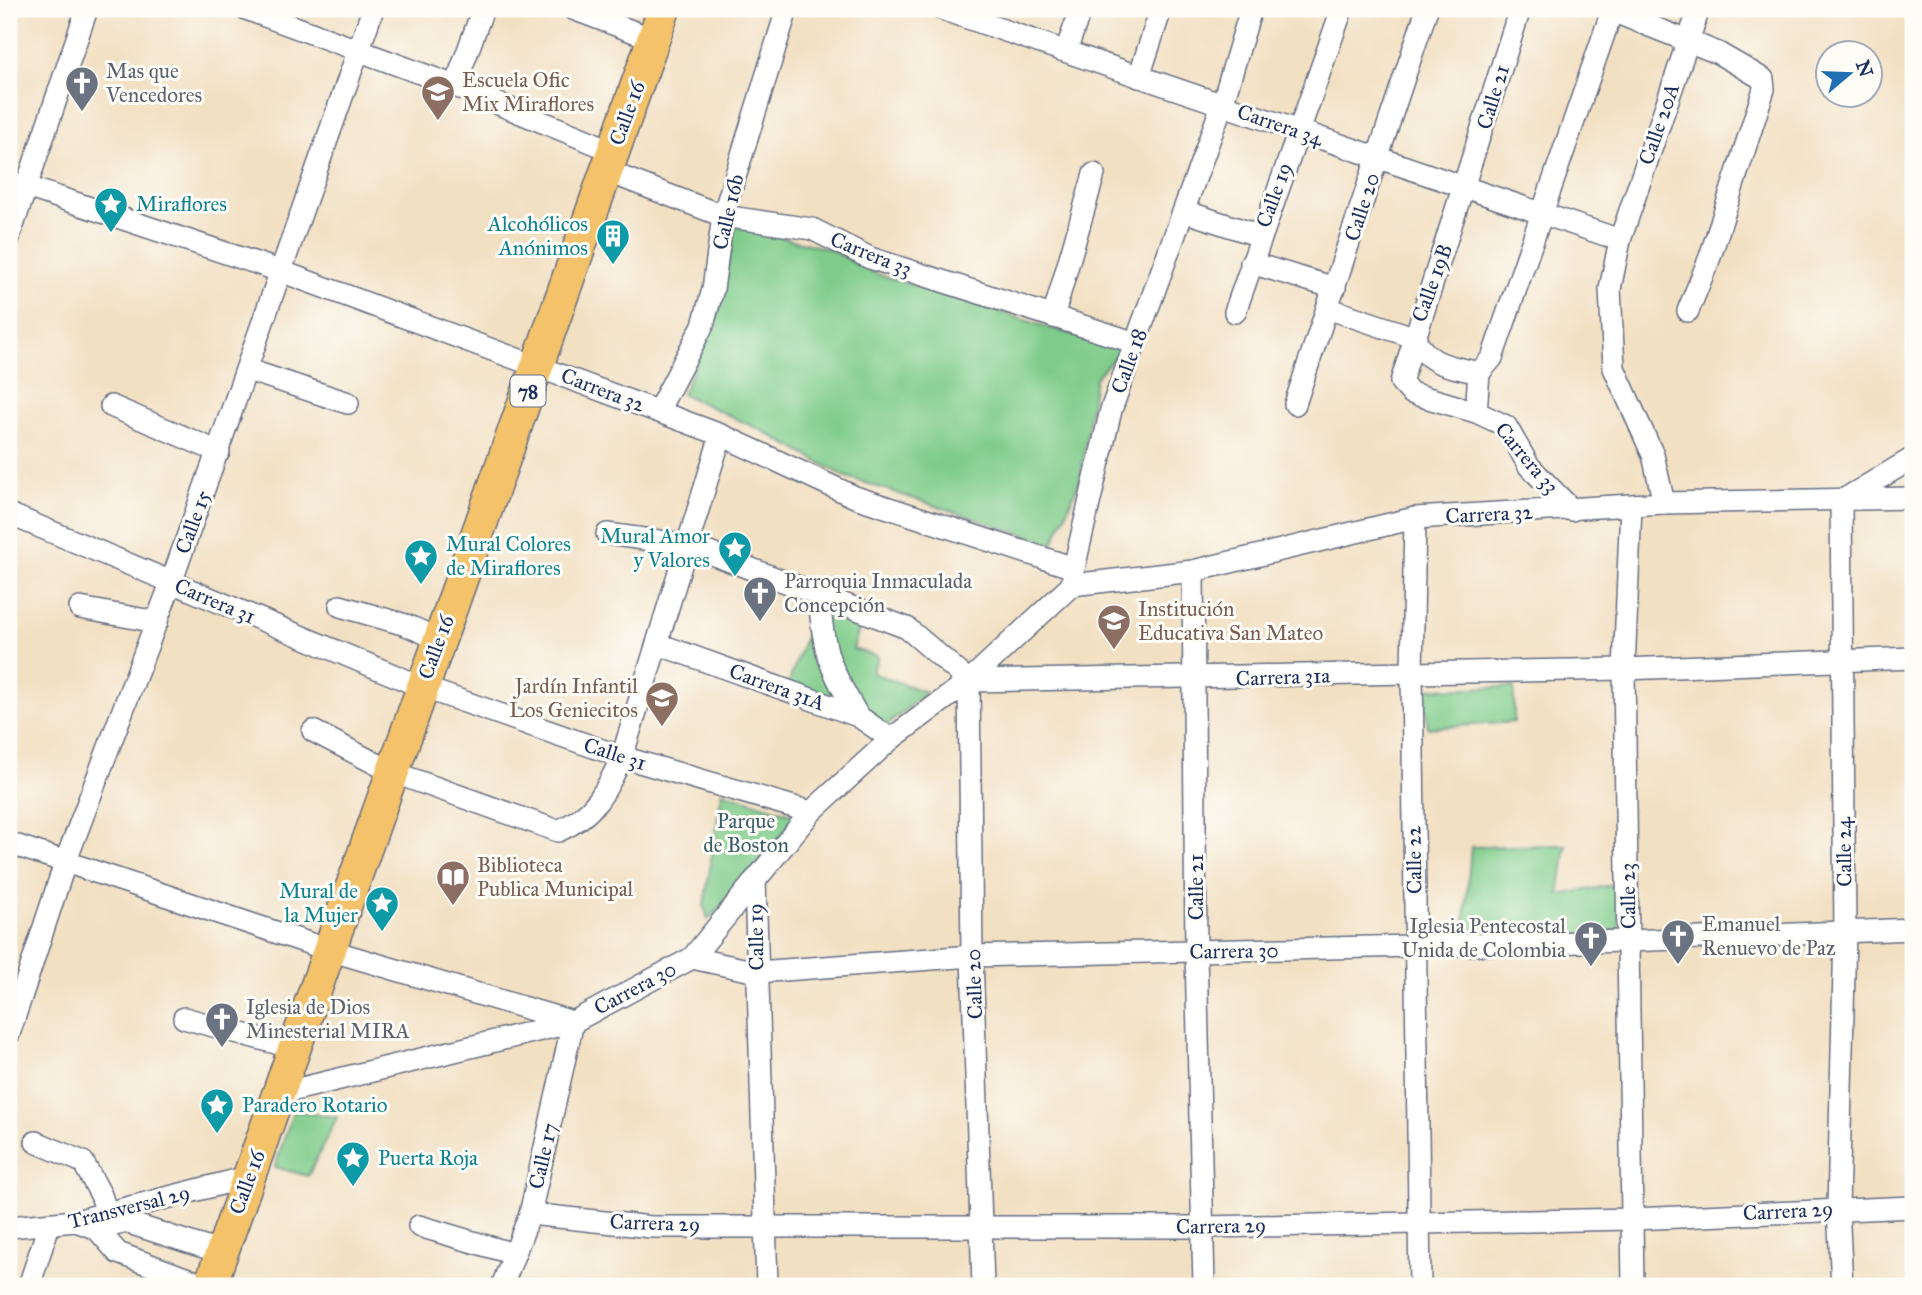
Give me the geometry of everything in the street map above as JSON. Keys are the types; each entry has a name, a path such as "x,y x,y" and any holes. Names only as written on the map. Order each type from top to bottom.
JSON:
{"highway":[{"name":"Calle 16","path":"208,1286 664,9"}],"street":[{"path":"9,237 18,185 87,9"},
{"name":"Carrera 33","path":"246,9 455,86 723,216 812,229 870,258 1136,343"},
{"name":"Calle 15","path":"9,1034 65,863 172,583 373,9"},
{"path":"455,86 483,9"},
{"path":"573,9 653,39"},
{"name":"Calle 16b","path":"658,411 703,325 713,289 723,216 787,9"},
{"name":"Carrera 34","path":"941,9 1000,18 1066,51 1620,240"},
{"path":"1066,51 1081,9"},
{"path":"1139,77 1161,9"},
{"name":"Calle 18","path":"1073,576 1111,410 1222,105 1251,9"},
{"name":"Calle 19","path":"1235,312 1342,9"},
{"name":"Calle 20","path":"1294,404 1427,9"},
{"name":"Calle 21","path":"1465,185 1520,9"},
{"name":"Calle 20A","path":"1664,503 1653,455 1614,368 1610,289 1620,240 1699,9"},
{"path":"1327,308 1413,337 1424,356 1479,373 1492,358 1544,214 1608,10 1687,40 1763,79 1764,89 1710,257 1688,311"},
{"path":"1053,317 1094,174"},
{"name":"Carrera 32","path":"18,185 283,272 537,364 721,435 855,496 1073,576 1193,571 1415,519 1664,503 1841,502 1913,498"},
{"name":"Calle 19B","path":"1465,185 1438,272 1413,337 1401,382 1411,393 1476,412"},
{"path":"1184,211 1260,236"},
{"path":"1251,264 1335,288"},
{"path":"248,370 268,379 348,403"},
{"name":"Carrera 33","path":"1479,373 1476,412 1506,426 1529,466 1572,510"},
{"path":"111,406 219,452"},
{"path":"313,731 392,772 558,831 573,824 604,797 622,757 721,435"},
{"path":"1841,502 1913,458"},
{"name":"Calle 24","path":"1841,502 1845,933 1838,1208 1842,1286"},
{"name":"Calle 23","path":"1631,506 1625,669 1633,1286"},
{"name":"Carrera 31","path":"9,514 422,687"},
{"name":"Calle 22","path":"1415,519 1412,672 1420,1286"},
{"path":"607,534 688,545 907,628 969,681 1073,576"},
{"name":"Calle 21","path":"1193,571 1196,952 1204,1286"},
{"path":"819,595 822,640 832,671 858,716"},
{"path":"340,606 406,625 439,639"},
{"path":"80,608 157,622"},
{"name":"Carrera 31A","path":"658,644 858,716 891,739"},
{"name":"Carrera 31a","path":"969,681 1195,680 1412,672 1841,663 1913,658"},
{"name":"Calle 19","path":"767,1286 755,880 811,812 891,739 969,681"},
{"name":"Calle 20","path":"969,681 972,956 983,1286"},
{"name":"Calle 31","path":"422,687 622,757 811,812"},
{"name":"Carrera 30","path":"9,843 329,950 573,1021"},
{"path":"692,958 755,880"},
{"name":"Carrera 30","path":"278,1094 573,1021 692,958 757,972 972,956 1629,941 1913,929"},
{"path":"184,1018 294,1048"},
{"name":"Calle 17","path":"502,1286 530,1214 573,1021"},
{"path":"36,1142 83,1162 101,1195 102,1221 118,1253 208,1286"},
{"name":"Transversal 29","path":"9,1227 102,1221 248,1177"},
{"name":"Carrera 29","path":"530,1214 651,1227 1203,1227 1633,1219 1838,1208 1913,1207"},
{"path":"102,1221 126,1222 222,1252"},
{"path":"29,1286 49,1225"},
{"path":"419,1226 514,1254"}],"green space":[{"path":"735,226 829,249 874,273 1121,350 1095,378 1080,480 1053,544 844,476 759,429 682,394 718,314"},
{"path":"817,603 844,613 860,626 853,649 878,657 872,673 926,692 885,727 788,685"},
{"path":"1514,687 1514,722 1428,728 1424,689"},
{"name":"Parque de Boston","path":"722,792 798,816 708,920 704,906"},
{"path":"1566,845 1559,895 1619,884 1619,931 1469,948 1464,929 1471,847"},
{"path":"293,1111 337,1117 308,1176 275,1167"}],"place":[{"name":"Mas que Vencedores","path":"82,113"},
{"name":"Escuela Ofic Mix Miraflores","path":"438,122"},
{"name":"Miraflores","path":"111,234"},
{"name":"Alcohólicos Anónimos","path":"613,266"},
{"name":"Mural Amor y Valores","path":"735,578"},
{"name":"Mural Colores de Miraflores","path":"421,586"},
{"name":"Parroquia Inmaculada Concepción","path":"760,623"},
{"name":"Institución Educativa San Mateo","path":"1114,651"},
{"name":"Jardín Infantil Los Geniecitos","path":"662,728"},
{"name":"Biblioteca Publica Municipal","path":"453,907"},
{"name":"Mural de la Mujer","path":"382,933"},
{"name":"Emanuel Renuevo de Paz","path":"1678,966"},
{"name":"Iglesia Pentecostal Unida de Colombia","path":"1591,968"},
{"name":"Iglesia de Dios Minesterial MIRA","path":"222,1049"},
{"name":"Paradero Rotario","path":"217,1135"},
{"name":"Puerta Roja","path":"353,1188"}]}
